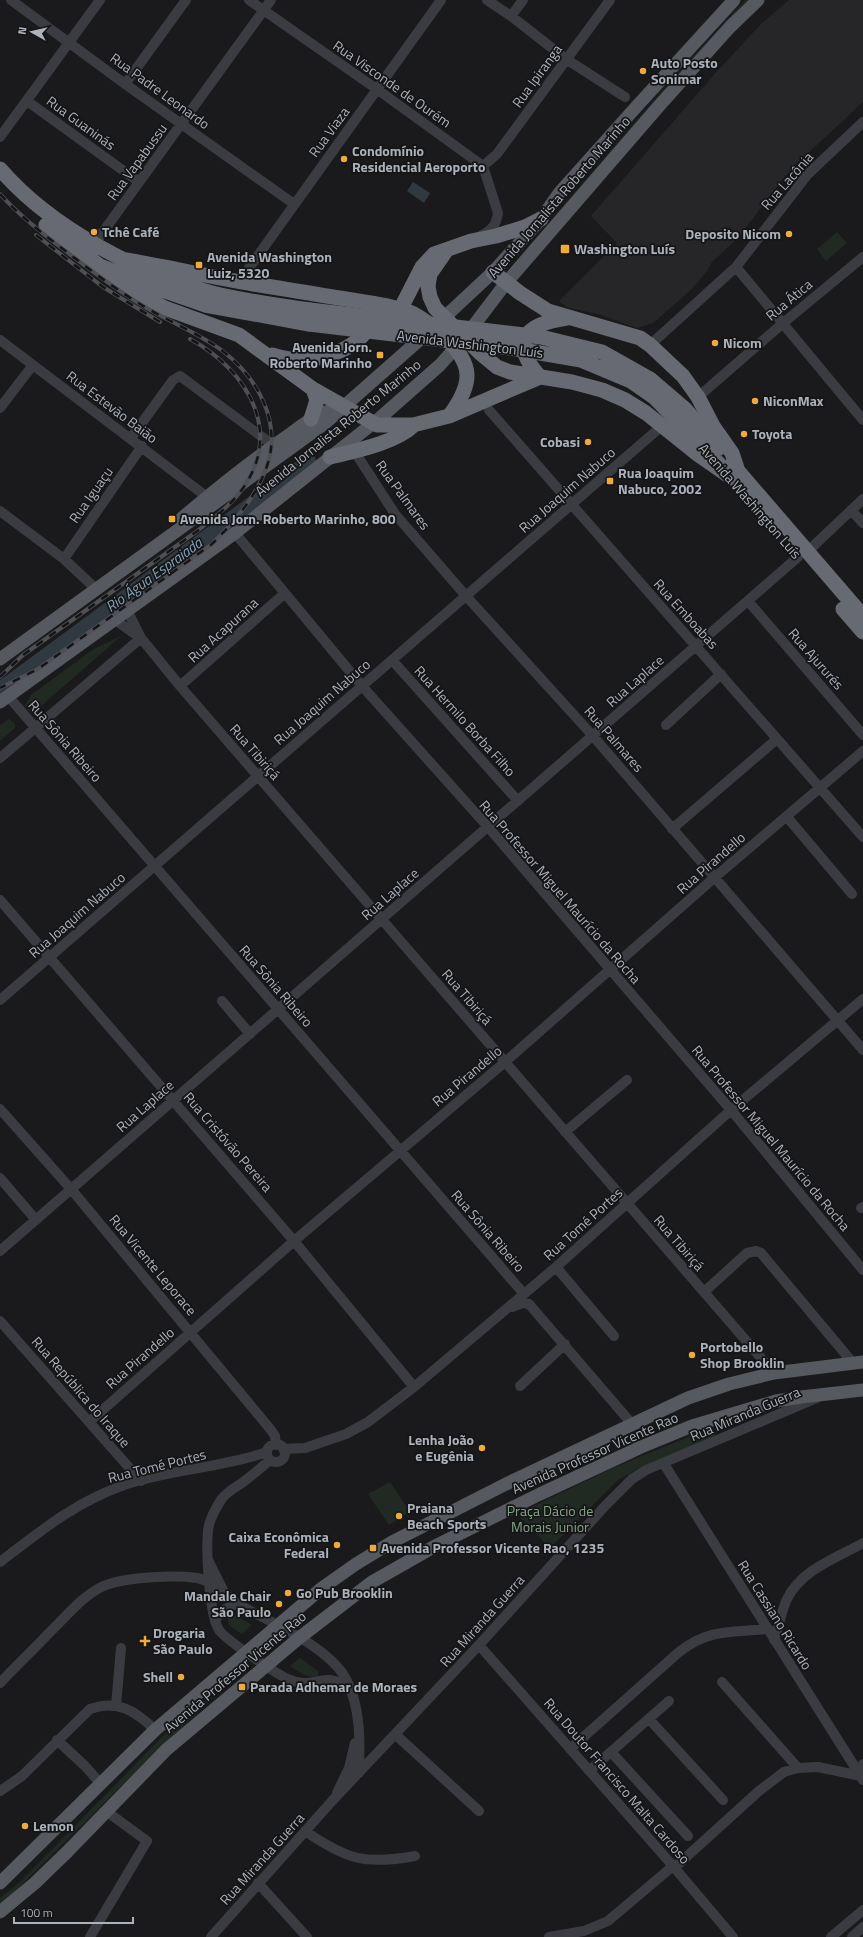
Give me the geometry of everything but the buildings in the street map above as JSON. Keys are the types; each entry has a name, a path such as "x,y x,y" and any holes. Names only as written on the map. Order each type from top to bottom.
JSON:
{"highway":[{"name":"Avenida Washington Luís","path":"0,169 36,205 61,224 126,260 179,283 211,292 259,302 309,317 581,360 631,380 654,397 720,465 735,474"},
{"name":"Avenida Washington Luís","path":"0,184 29,212 100,266 205,305 309,317 541,337 602,352 650,379 685,409 719,448 735,474 803,555 863,632"},
{"path":"400,310 422,266 434,254 471,241 496,236 525,227 541,219"},
{"path":"439,322 430,297 428,286 430,274 446,251"},
{"path":"126,260 240,282 364,302 400,310 439,322 461,343 480,353 504,370 572,382 602,390 630,404 663,426 696,454 735,474"},
{"path":"100,266 135,292 151,301 173,312 209,323 238,335 267,354 340,411 373,424 390,426 414,424 449,416 540,377"},
{"path":"493,272 506,283 541,307 568,318 640,338 650,345 683,376 698,397 713,426 732,453 735,474"},
{"path":"267,354 304,360 339,351 354,343 364,335 369,324 371,312 369,307 364,302"},
{"path":"540,377 529,365 524,355 524,341 534,328 542,324 568,318"},
{"path":"449,416 462,399 467,384 468,370 464,360 461,343"},
{"path":"311,419 318,400 313,389"},
{"path":"330,457 352,447 392,439 407,432 414,424"},
{"name":"Avenida Washington Luís","path":"803,555 863,616"}],"main road":[{"name":"Avenida Jornalista Roberto Marinho","path":"0,659 140,559 340,411 493,272 541,219 571,181 734,0"},
{"name":"Avenida Jornalista Roberto Marinho","path":"352,447 373,424 410,393 461,343 506,283 659,106 730,27 758,0"},
{"path":"140,559 147,545 274,445 311,419 329,411 340,411"},
{"name":"Avenida Jornalista Roberto Marinho","path":"4,699 235,533 330,457"},
{"name":"Avenida Professor Vicente Rao","path":"0,1883 155,1730 322,1588 356,1564 392,1542 506,1484 688,1398 729,1384 774,1373 858,1363"},
{"name":"Avenida Professor Vicente Rao","path":"0,1912 57,1862 166,1750 299,1638 372,1582 437,1545 641,1447 714,1419 776,1401 863,1390"}],"street":[{"name":"Rua Padre Leonardo","path":"13,0 124,84 294,204"},
{"path":"0,137 100,0"},
{"path":"124,84 186,0"},
{"name":"Rua Visconde de Ourém","path":"249,0 378,90 483,166"},
{"name":"Rua Vapabussu","path":"95,243 271,0"},
{"name":"Rua Viaza","path":"240,282 294,204 378,90 409,43 442,0"},
{"path":"487,0 511,16 566,59 625,97"},
{"path":"511,16 523,0"},
{"name":"Rua Ipiranga","path":"483,166 497,154 610,0"},
{"path":"721,14 725,0"},
{"name":"Rua Guaninás","path":"27,101 138,182"},
{"name":"Rua Lacônia","path":"650,345 736,267 808,174 863,122"},
{"path":"471,241 492,230 497,221 498,213 483,166"},
{"name":"Rua Ática","path":"698,397 782,324 863,257"},
{"path":"736,267 863,420"},
{"name":"Rua Estevão Baião","path":"0,340 142,446 207,497"},
{"path":"0,408 33,365"},
{"path":"131,438 174,380 180,376 185,378 274,445"},
{"name":"Rua Emboabas","path":"489,410 778,739 819,788 863,836"},
{"name":"Rua Joaquim Nabuco","path":"0,1000 663,426"},
{"name":"Rua Iguaçu","path":"64,559 142,446"},
{"name":"Rua Palmares","path":"352,447 395,514 466,596 593,736 863,1050"},
{"name":"Rua Laplace","path":"0,1251 748,601 803,555 863,499"},
{"path":"852,510 863,523"},
{"path":"0,511 64,559 96,589"},
{"name":"Rua Professor Miguel Maurício da Rocha","path":"235,533 284,594 362,686 488,827 610,971 731,1110 863,1270"},
{"name":"Rua Acapurana","path":"180,686 284,594"},
{"name":"Rua Ajururés","path":"748,601 863,736"},
{"name":"Rua Tibiriçá","path":"127,610 141,638 180,686 774,1373"},
{"name":"Rua Tibiriçá","path":"114,619 141,638"},
{"path":"0,758 141,638"},
{"name":"Rua Hermilo Borba Filho","path":"392,660 518,801"},
{"path":"666,725 721,674"},
{"name":"Rua Sônia Ribeiro","path":"4,699 35,728 524,1294"},
{"path":"672,829 778,739"},
{"name":"Rua Pirandello","path":"89,1422 294,1241 399,1150 505,1062 714,878 863,751"},
{"path":"787,817 852,894"},
{"name":"Rua Cristóvão Pereira","path":"0,900 174,1100 294,1241 414,1386"},
{"name":"Rua Tomé Portes","path":"280,1447 305,1448 346,1434 368,1422 414,1386 556,1267 731,1110 863,999"},
{"path":"222,1001 250,1034"},
{"path":"565,1132 627,1080"},
{"name":"Rua Vicente Leporace","path":"0,1109 71,1189 191,1332 271,1430 280,1447"},
{"path":"0,1178 36,1220"},
{"path":"704,1292 747,1253 756,1251 761,1253 858,1363"},
{"path":"556,1267 614,1336"},
{"path":"505,1310 523,1303 529,1304 565,1344 632,1424"},
{"name":"Rua República do Iraque","path":"0,1321 141,1481"},
{"path":"520,1386 565,1344"},
{"name":"Rua Miranda Guerra","path":"211,1937 332,1802 396,1735 618,1492 641,1473 824,1394"},
{"path":"269,1456 276,1462 281,1460 284,1455 280,1447 270,1446 269,1456 255,1473 225,1495 212,1516 207,1542 210,1583 216,1621 220,1631 224,1635 266,1666 289,1680 300,1684 308,1684 323,1679 338,1681 351,1691"},
{"name":"Rua Tomé Portes","path":"0,1562 60,1516 87,1500 141,1481 269,1456"},
{"path":"248,1459 255,1462 257,1466 255,1473"},
{"name":"Rua Cassiano Ricardo","path":"664,1464 862,1778"},
{"path":"774,1640 787,1599 802,1579 815,1569 863,1543"},
{"path":"208,1560 225,1593"},
{"path":"0,1683 83,1599 108,1584 148,1578 197,1578 210,1583 239,1604 299,1638 330,1660 345,1677 351,1691 358,1723 357,1753 359,1773"},
{"path":"216,1621 220,1612 224,1608 239,1604"},
{"path":"570,1749 679,1652 694,1641 717,1633 767,1629"},
{"name":"Rua Doutor Francisco Malta Cardoso","path":"479,1645 674,1867 733,1937"},
{"path":"116,1706 121,1648"},
{"path":"323,1679 329,1669 330,1660"},
{"path":"722,1682 798,1768"},
{"path":"589,1771 669,1702"},
{"path":"0,1791 22,1776 90,1709 97,1706 116,1706 136,1713 155,1730"},
{"path":"648,1720 723,1800"},
{"path":"396,1735 479,1811"},
{"path":"58,1740 85,1766 100,1784"},
{"path":"611,1752 688,1836"},
{"path":"357,1753 376,1756"},
{"path":"332,1802 357,1753"},
{"path":"549,1937 584,1931 608,1921 674,1867 768,1783 784,1772 798,1768 818,1767 862,1778 863,1764"},
{"path":"349,1768 359,1773"},
{"path":"90,1937 147,1841 106,1811"},
{"path":"306,1832 330,1848 358,1859 380,1861 415,1856"},
{"path":"258,1883 307,1937"},
{"path":"832,1937 863,1910"},
{"path":"852,1937 863,1927"}],"shaded area":[{"path":"789,0 863,0 863,102 794,166 738,238 712,262 707,271 692,289 653,323 637,328 601,315 566,307 559,301 617,243 591,216 719,69 762,23"},
{"path":"413,182 430,193 424,203 407,191"}],"green space":[{"path":"745,0 748,0 723,25 513,268 511,267 668,84"},
{"path":"837,232 847,243 826,261 817,249"},
{"path":"121,636 32,714 25,706 31,695 92,650"},
{"path":"9,719 15,724 15,728 0,741 0,725"},
{"name":"Praça Dácio de Morais Junior","path":"712,1427 716,1437 641,1467 618,1480 550,1548 517,1514 613,1468"},
{"path":"390,1482 410,1512 389,1525 368,1494"},
{"path":"234,1614 252,1625 242,1634 228,1622 228,1616"},
{"path":"300,1658 318,1671 318,1676 307,1676 290,1666"},
{"path":"213,1698 167,1741 11,1895 0,1903 0,1898 20,1882 162,1737 204,1701"}],"waterway":[{"name":"Rio Água Espraiada","path":"0,689 309,461"}],"railway":[{"path":"0,194 36,228 109,283 150,310 204,339 224,352 236,363 257,388 269,418 271,433 271,450 263,477 244,508 212,544 38,669 0,688"},
{"path":"36,235 103,287 160,322"},
{"path":"0,677 23,655 196,532 228,506 237,496 252,473 259,451 260,428 254,407 244,387 229,369 211,352 190,339"}],"place":[{"name":"Auto Posto Sonimar","path":"643,71"},
{"name":"Condomínio Residencial Aeroporto","path":"344,159"},
{"name":"Tchê Café","path":"94,232"},
{"name":"Deposito Nicom","path":"789,234"},
{"name":"Washington Luís","path":"565,249"},
{"name":"Avenida Washington Luiz, 5320","path":"199,265"},
{"name":"Nicom","path":"715,343"},
{"name":"Avenida Jorn. Roberto Marinho","path":"380,355"},
{"name":"NiconMax","path":"755,401"},
{"name":"Toyota","path":"744,434"},
{"name":"Cobasi","path":"588,442"},
{"name":"Rua Joaquim Nabuco, 2002","path":"610,481"},
{"name":"Avenida Jorn. Roberto Marinho, 800","path":"172,519"},
{"name":"Portobello Shop Brooklin","path":"692,1355"},
{"name":"Lenha João e Eugênia","path":"482,1448"},
{"name":"Praiana Beach Sports","path":"399,1516"},
{"name":"Caixa Econômica Federal","path":"337,1545"},
{"name":"Avenida Professor Vicente Rao, 1235","path":"373,1548"},
{"name":"Go Pub Brooklin","path":"288,1593"},
{"name":"Mandale Chair São Paulo","path":"279,1604"},
{"name":"Drogaria São Paulo","path":"145,1641"},
{"name":"Shell","path":"181,1677"},
{"name":"Parada Adhemar de Moraes","path":"242,1687"},
{"name":"Lemon","path":"25,1826"}]}
